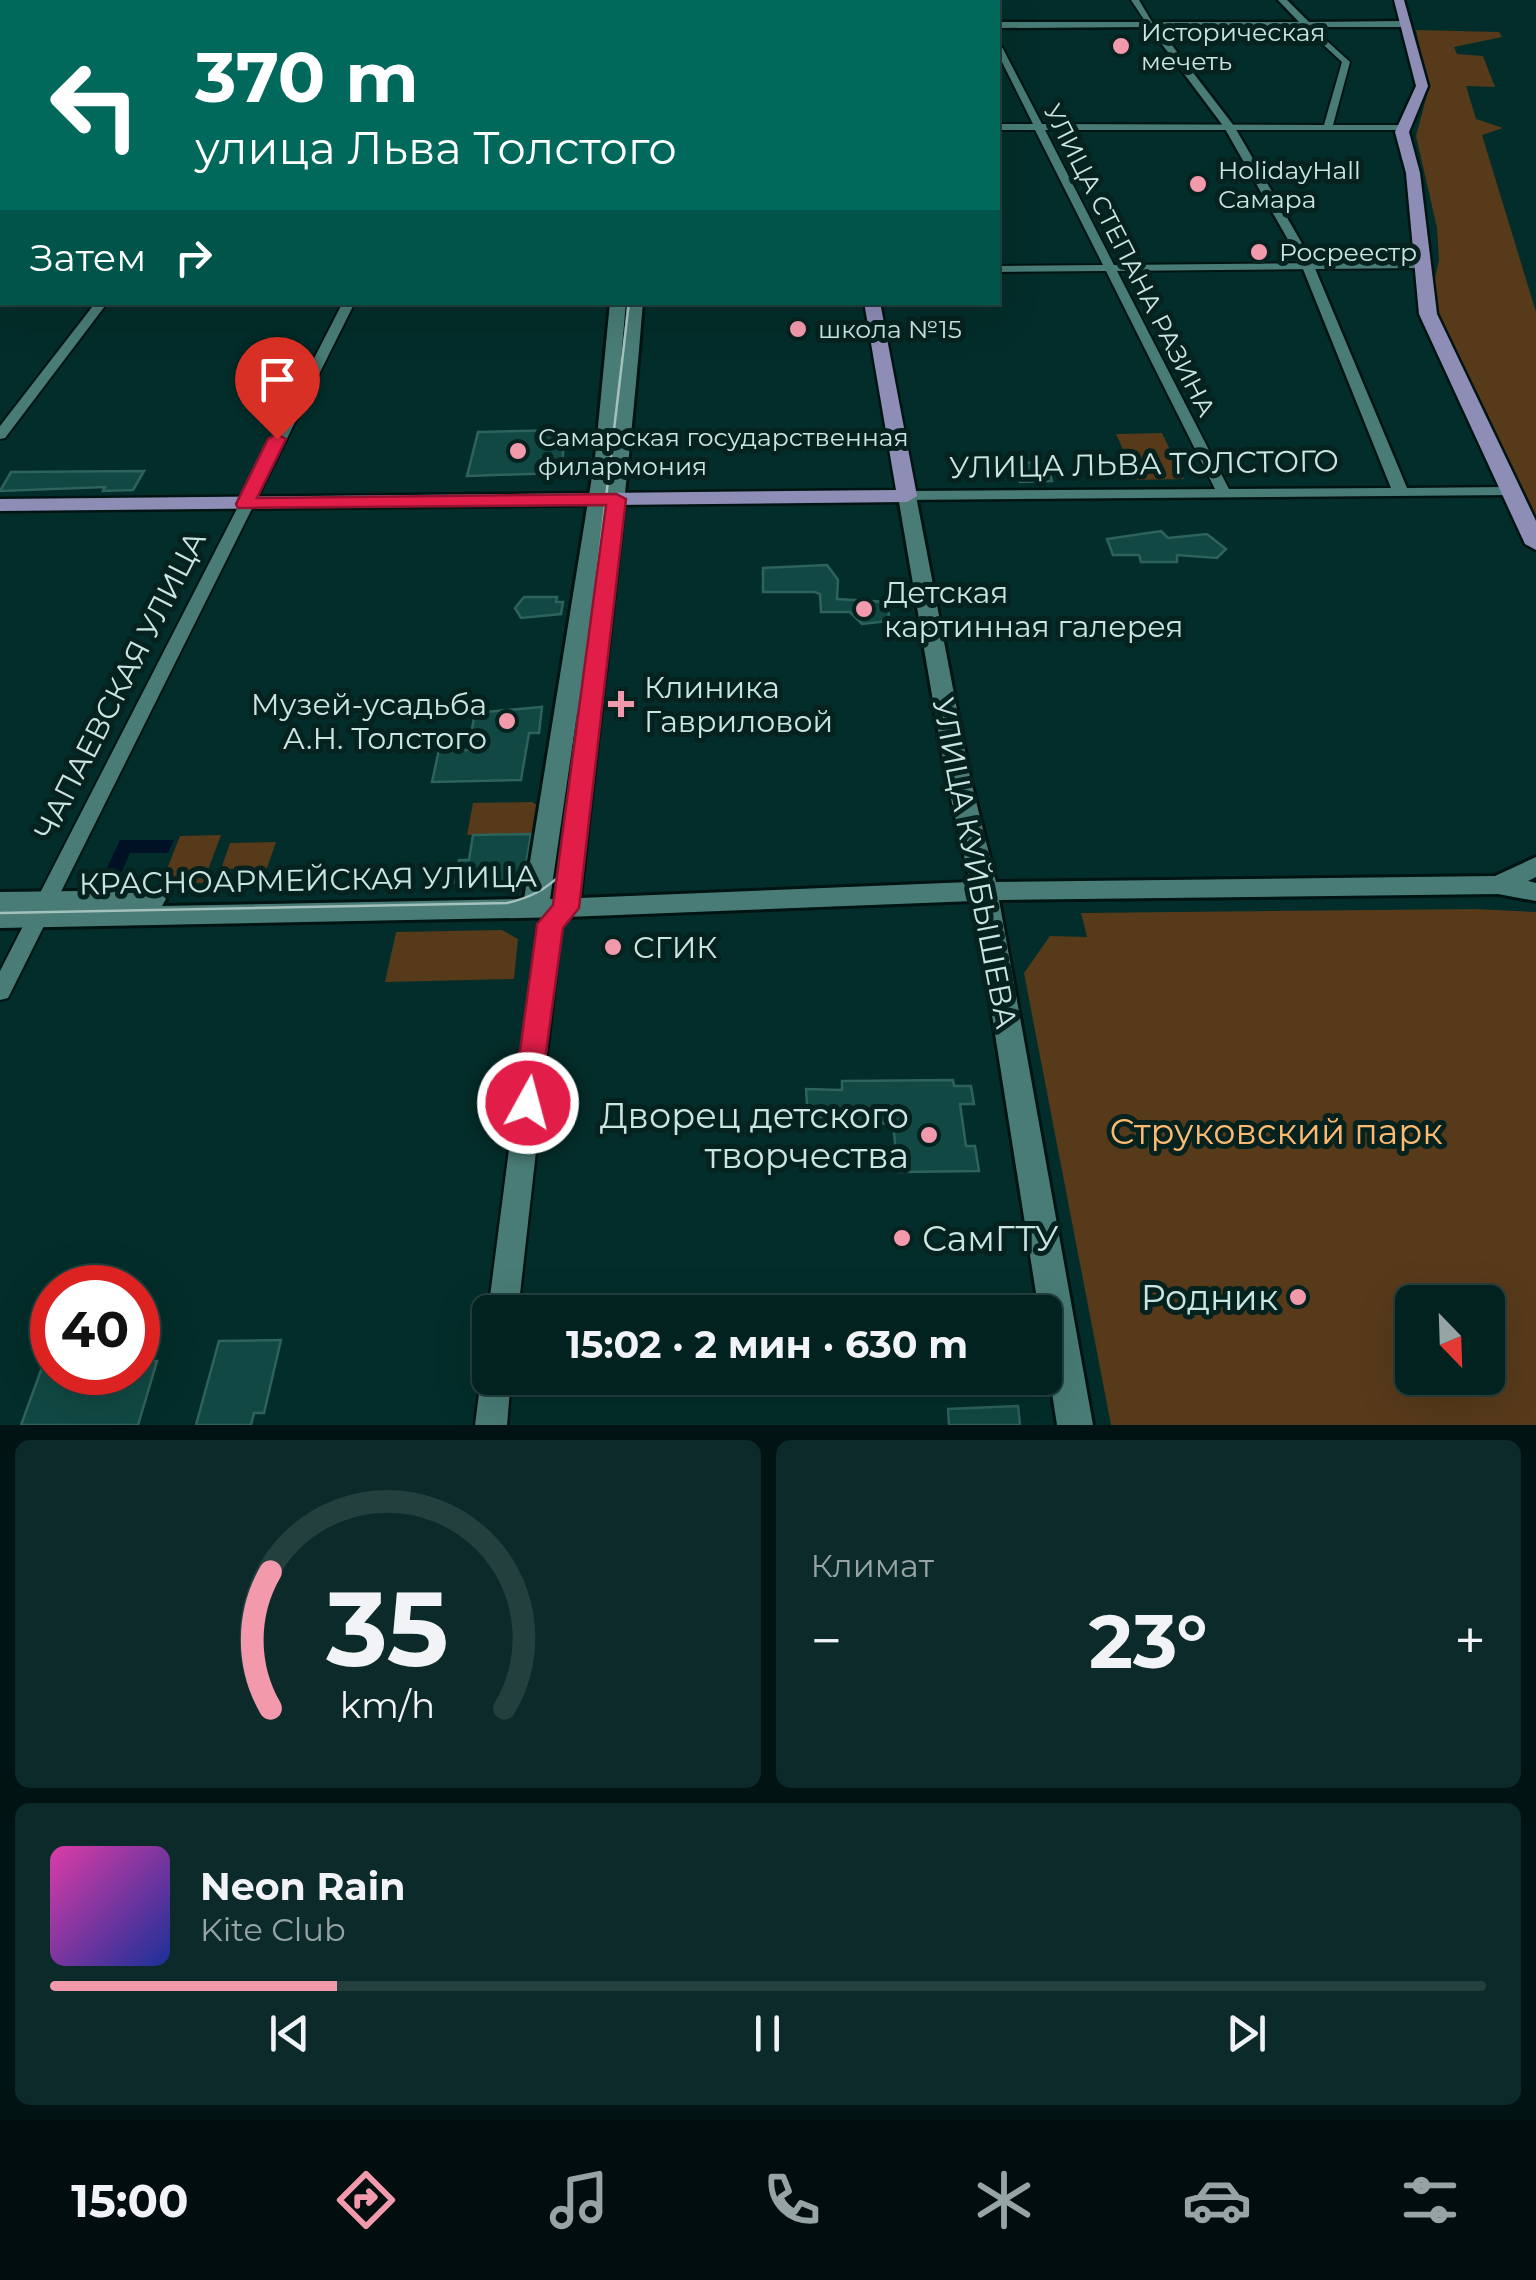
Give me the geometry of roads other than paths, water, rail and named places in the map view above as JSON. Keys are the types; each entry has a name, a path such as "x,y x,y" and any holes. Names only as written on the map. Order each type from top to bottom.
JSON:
{"main road":[{"path":"1399,0 1422,86 1404,128 1424,298 1436,334 1536,544"},
{"path":"607,499 618,305"},
{"path":"551,906 635,305"},
{"name":"УЛИЦА КУЙБЫШЕВА","path":"873,305 955,760 985,891 1074,1425"},
{"name":"УЛИЦА ЛЬВА ТОЛСТОГО","path":"0,505 907,496"},
{"name":"КРАСНОАРМЕЙСКАЯ УЛИЦА","path":"1498,885 1523,876 1536,866"},
{"name":"КРАСНОАРМЕЙСКАЯ УЛИЦА","path":"0,901 39,909 551,906 985,891 1498,885 1536,892"},
{"name":"КРАСНОАРМЕЙСКАЯ УЛИЦА","path":"0,918 39,909"}],"street":[{"path":"1135,0 1229,126 1308,265 1400,490"},
{"path":"1282,0 1346,62 1328,126"},
{"path":"1000,25 1407,24"},
{"name":"УЛИЦА СТЕПАНА РАЗИНА","path":"1000,51 1035,127 1224,492"},
{"path":"1000,127 1404,128"},
{"path":"1000,268 1422,265"},
{"path":"0,435 100,305"},
{"name":"ЧАПАЕВСКАЯ УЛИЦА","path":"0,992 347,305"},
{"name":"УЛИЦА ЛЬВА ТОЛСТОГО","path":"907,496 1508,492"},
{"path":"505,1295 551,906"},
{"path":"491,1425 494,1395"}],"water":[{"path":"120,840 174,840 168,853 130,853 117,883 100,883"}],"tram line":[{"path":"0,913 507,903 523,899 556,879 562,873 629,305"}],"place":[{"name":"Историческая мечеть","path":"1121,46"},
{"name":"HolidayHall Самара","path":"1198,184"},
{"name":"Росреестр","path":"1259,252"},
{"name":"школа №15","path":"798,329"},
{"name":"Самарская государственная филармония","path":"518,451"},
{"name":"Детская картинная галерея","path":"864,609"},
{"name":"Клиника Гавриловой","path":"621,704"},
{"name":"Музей-усадьба А.Н. Толстого","path":"507,721"},
{"name":"СГИК","path":"613,947"},
{"name":"Дворец детского творчества","path":"929,1135"},
{"name":"СамГТУ","path":"902,1238"},
{"name":"Родник","path":"1298,1297"}],"park label":[{"name":"Струковский парк","path":"1276,1131"}]}
